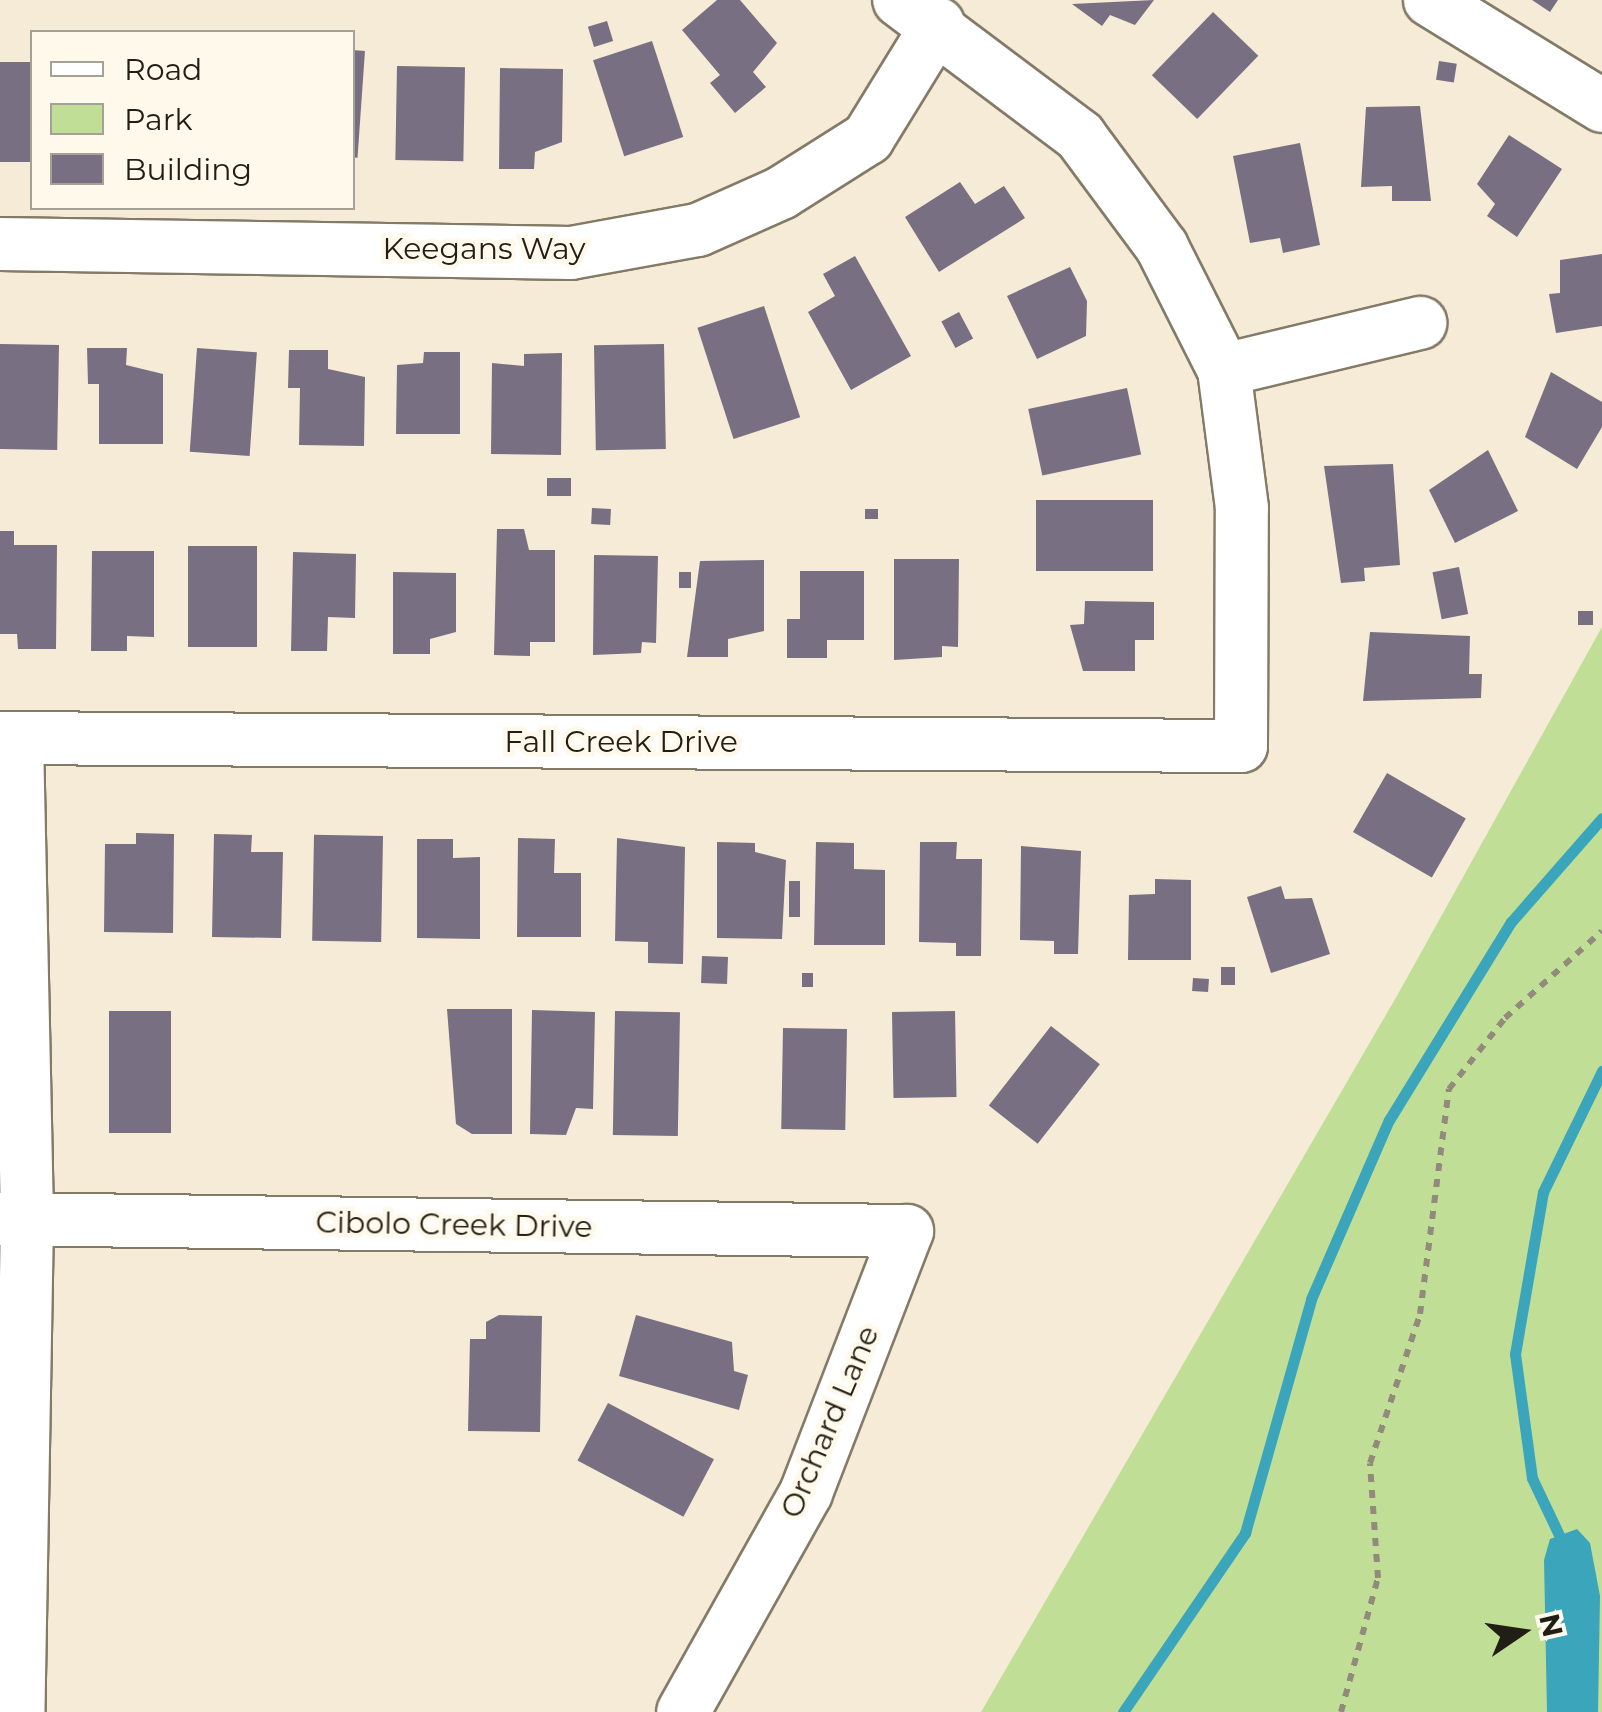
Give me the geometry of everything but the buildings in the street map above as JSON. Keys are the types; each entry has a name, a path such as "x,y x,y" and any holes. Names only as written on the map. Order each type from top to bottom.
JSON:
{"street":[{"path":"1430,0 1602,106"},
{"path":"919,12 1080,136 1162,247 1224,370 1420,323"},
{"name":"Keegans Way","path":"0,244 571,253 698,230 781,193 868,138 919,12"},
{"name":"Fall Creek Drive","path":"9,739 1241,746 1242,508 1224,370"},
{"path":"9,739 18,1712"},
{"name":"Cibolo Creek Drive","path":"14,1219 907,1231"},
{"name":"Orchard Lane","path":"683,1712 806,1493 907,1231"}],"path":[{"path":"1340,1712 1378,1578 1370,1462 1420,1314 1449,1089 1505,1018 1602,930"}],"green space":[{"path":"1602,627 1602,1712 981,1712 1398,994"}],"water":[{"path":"1577,1529 1590,1543 1600,1596 1598,1712 1547,1712 1544,1560 1550,1539"}],"waterway":[{"path":"1123,1712 1245,1533 1311,1299 1389,1120 1511,922 1602,818"},
{"path":"1560,1537 1532,1478 1515,1354 1543,1192 1602,1071"}]}
